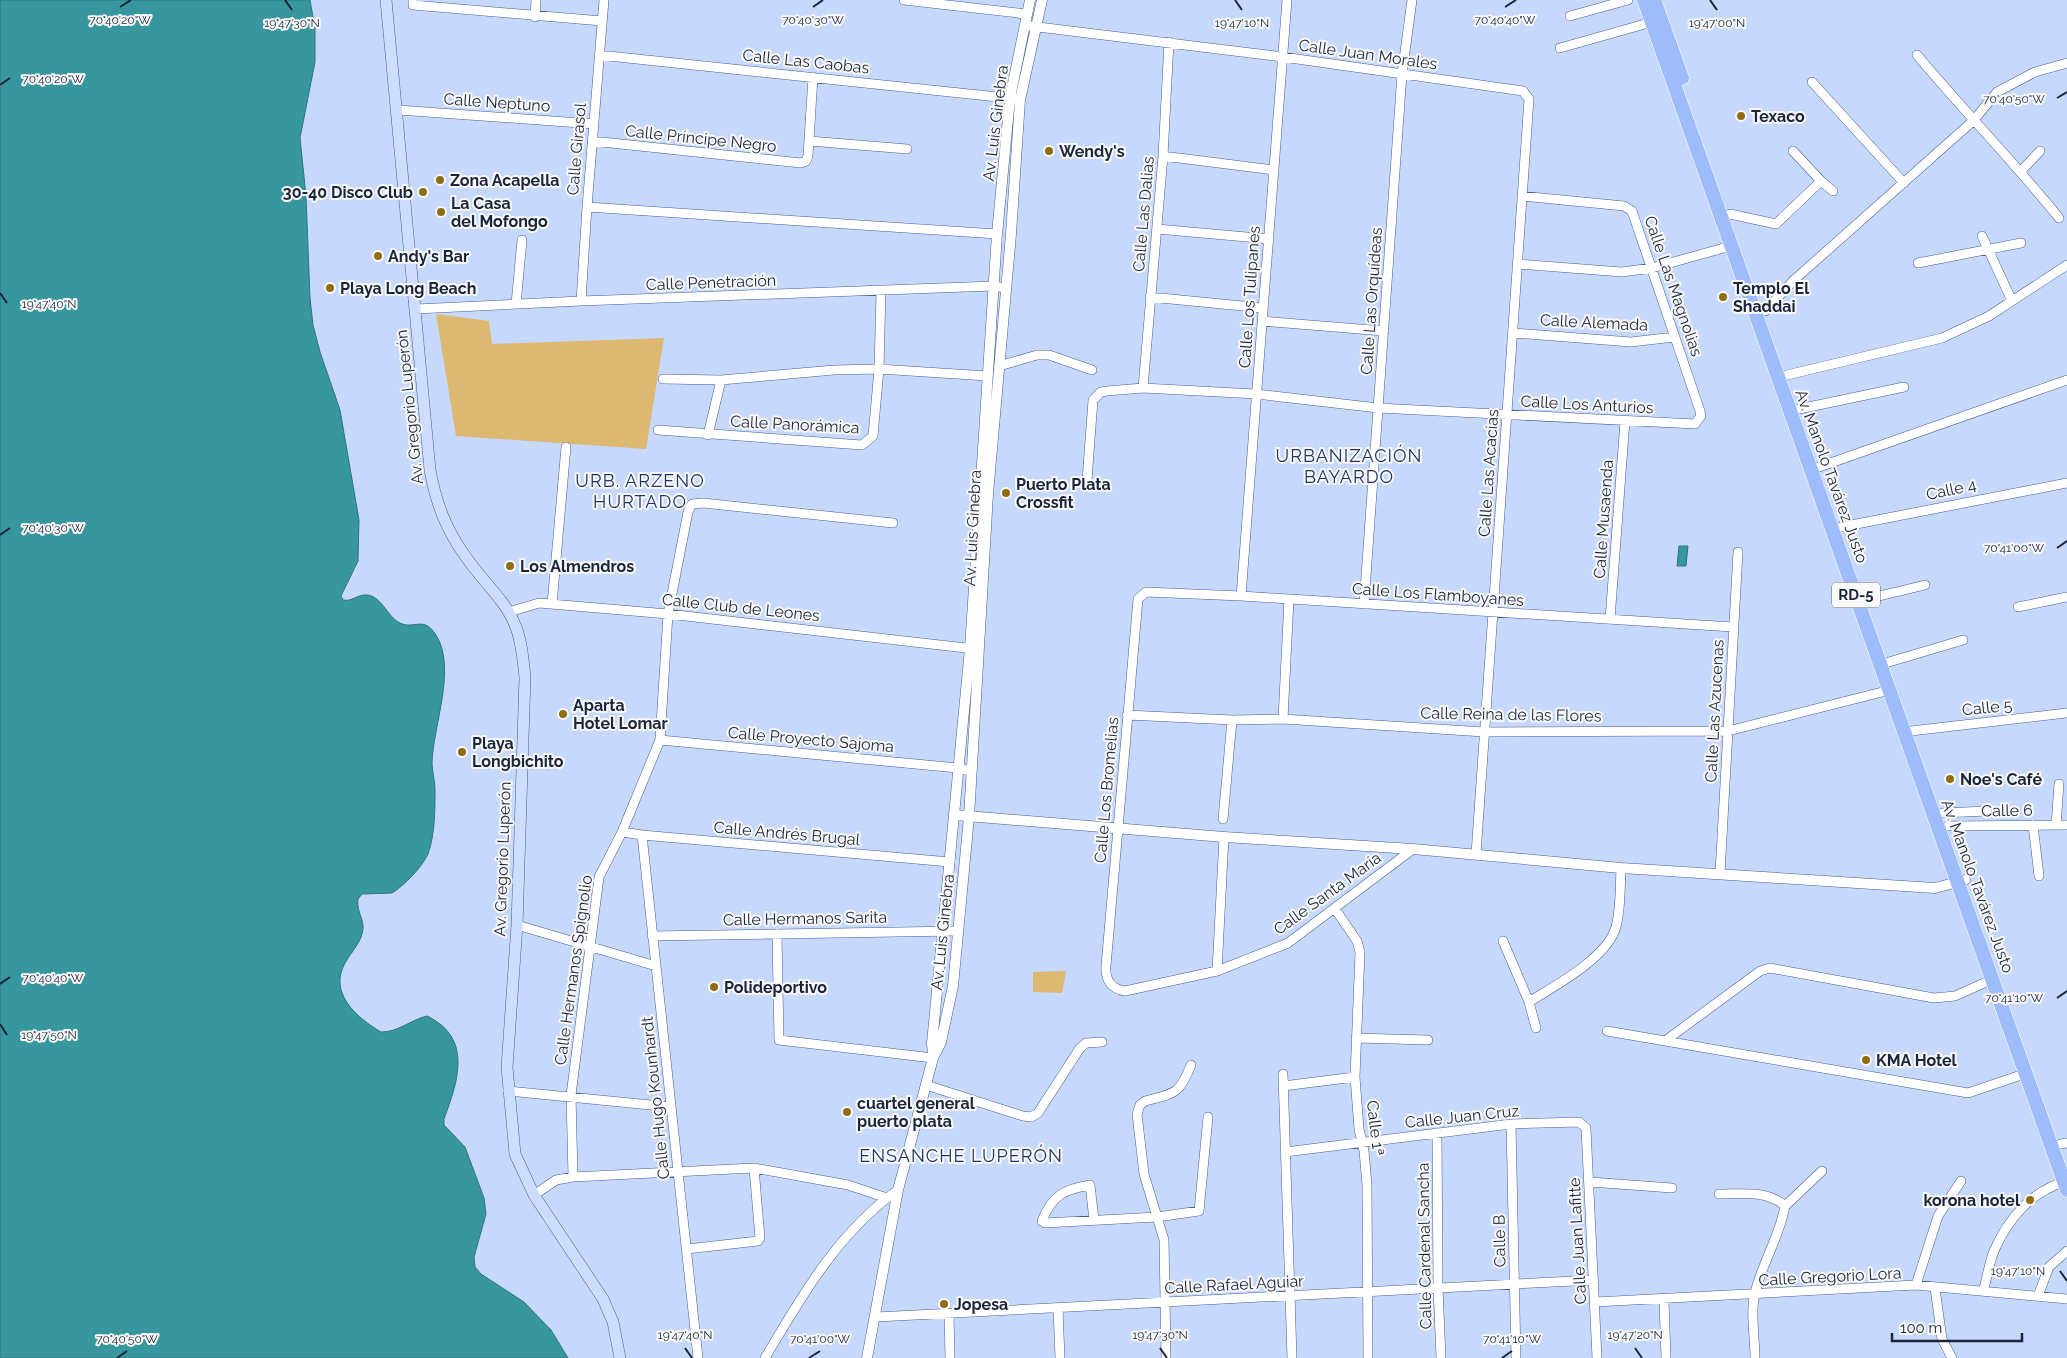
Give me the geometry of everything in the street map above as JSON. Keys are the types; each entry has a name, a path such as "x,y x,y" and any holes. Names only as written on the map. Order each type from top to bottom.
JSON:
{"main road":[{"name":"Av. Gregorio Luperón","path":"386,0 398,110 430,470 435,499 445,523 466,558 509,612 520,641 525,677 516,925 507,1067 515,1154 534,1194 603,1298 613,1322 620,1358"},
{"name":"Av. Manolo Tavárez Justo","path":"1644,0 1890,690 1961,881 2064,1144 2067,1164"},
{"name":"Av. Manolo Tavárez Justo","path":"1654,0 1867,599 1911,731 1945,820 1961,881 1993,979 2066,1184"}],"street":[{"path":"413,0 413,5 602,22"},
{"path":"535,17 536,0"},
{"name":"Calle Girasol","path":"581,301 586,207 604,0"},
{"path":"904,0 1026,14"},
{"name":"Av. Luis Ginebra","path":"867,1358 898,1190 933,1058 941,1042 953,986 969,817 987,376 997,234 1024,25 1030,0"},
{"name":"Av. Luis Ginebra","path":"933,1058 932,1043 958,768 975,649 1006,288 1015,99 1042,0"},
{"name":"Calle Los Tulipanes","path":"1241,596 1287,0"},
{"name":"Calle Las Orquídeas","path":"1364,604 1402,74 1412,0"},
{"path":"1570,16 1628,0"},
{"path":"1560,48 1652,22"},
{"name":"Calle Juan Morales","path":"1024,25 1283,57 1528,94"},
{"name":"Calle Las Dalias","path":"1143,388 1163,156 1169,42"},
{"name":"Calle Las Caobas","path":"599,55 1015,99"},
{"path":"1917,55 1973,122 2021,171 2059,218"},
{"path":"1765,311 1794,280 1973,122 1997,92 2035,72 2067,64"},
{"path":"813,77 809,141 907,149"},
{"path":"1812,82 1904,183"},
{"name":"Calle Las Acacias","path":"1476,854 1518,264 1528,94"},
{"name":"Calle Neptuno","path":"398,110 594,124"},
{"name":"Calle Príncipe Negro","path":"592,142 801,163 806,161 809,141"},
{"path":"1793,151 1833,191"},
{"path":"2021,171 2040,151"},
{"path":"1163,156 1274,170"},
{"path":"1730,214 1776,224 1821,181"},
{"name":"Calle Las Magnolias","path":"1522,196 1624,206 1636,217 1674,337 1700,411 1699,420"},
{"path":"586,207 997,234"},
{"path":"1156,229 1269,239"},
{"path":"1982,236 2012,301"},
{"path":"516,304 522,240"},
{"path":"1918,263 2021,243"},
{"path":"1518,264 1622,272 1652,268 1731,246"},
{"path":"1787,375 1942,338 1964,329 2012,301 2067,265"},
{"name":"Calle Penetración","path":"416,309 581,301 881,292 994,286 1006,288"},
{"name":"Calle Panorámica","path":"658,430 862,445 873,436 879,369 881,292"},
{"path":"1150,297 1263,308"},
{"path":"1262,321 1384,330"},
{"name":"Calle Alemada","path":"1513,333 1631,342 1674,337"},
{"path":"999,366 1037,355 1050,355 1092,370"},
{"path":"663,379 721,380 834,370 879,369 987,376"},
{"path":"708,435 721,380"},
{"path":"1819,467 2067,380"},
{"path":"1799,409 1904,387"},
{"name":"Calle Los Anturios","path":"1087,480 1093,400 1101,392 1143,388 1256,394 1378,408 1507,416 1690,425 1699,420"},
{"name":"Calle Musaenda","path":"1610,620 1625,421"},
{"path":"552,604 566,447"},
{"name":"Calle 4","path":"1841,527 2067,483"},
{"name":"Calle Hermanos Spignolio","path":"573,1177 570,1095 599,877 622,832 660,740 668,614 688,512 692,504 703,503 893,523"},
{"name":"Calle Las Azucenas","path":"1720,873 1738,552"},
{"path":"1867,599 1925,584"},
{"name":"Calle Los Flamboyanes","path":"1141,595 1146,592 1241,596 1734,627"},
{"name":"Calle Los Bromelias","path":"1112,986 1108,980 1106,966 1119,829 1127,714 1138,599 1141,595"},
{"path":"2018,607 2067,597"},
{"path":"1282,719 1289,599"},
{"name":"Calle Club de Leones","path":"509,612 540,603 668,614 975,649"},
{"path":"1889,662 1964,640"},
{"name":"Calle Reina de las Flores","path":"1127,714 1232,720 1282,719 1484,732 1728,731 1890,690"},
{"name":"Calle 5","path":"1911,731 2067,714"},
{"path":"1223,819 1232,720"},
{"name":"Calle Proyecto Sajoma","path":"660,740 958,768 971,771"},
{"path":"2056,825 2059,784"},
{"path":"1945,820 1987,811"},
{"path":"955,815 1224,837 1476,854 1621,868 1935,888 1961,881"},
{"name":"Calle 6","path":"1945,820 2067,825"},
{"path":"2033,825 2039,876"},
{"name":"Calle Andrés Brugal","path":"622,832 950,862"},
{"name":"Calle Hugo Kounhardt","path":"642,835 698,1358"},
{"path":"1217,971 1224,837"},
{"name":"Calle Santa María","path":"1112,986 1125,991 1217,971 1288,943 1412,849"},
{"path":"1529,1002 1576,972 1609,941 1616,928 1619,910 1621,868"},
{"name":"Calle 1ª","path":"1335,909 1359,946 1355,1077 1367,1185 1368,1358"},
{"path":"516,925 656,966"},
{"name":"Calle Hermanos Sarita","path":"652,936 958,932"},
{"path":"778,934 779,1040 933,1058"},
{"path":"1503,941 1529,1002 1536,1028"},
{"path":"1665,1041 1760,971 1770,968 1934,998 1955,996 1993,979"},
{"path":"1606,1031 1968,1093 2027,1073"},
{"path":"1356,1038 1428,1040"},
{"path":"926,1085 1031,1117 1038,1113 1080,1048 1086,1044 1102,1042"},
{"path":"1166,1358 1164,1240 1144,1174 1138,1109 1145,1101 1177,1092 1183,1085 1191,1065"},
{"path":"1283,1074 1292,1358"},
{"path":"1283,1086 1355,1077"},
{"path":"508,1091 570,1095 672,1107"},
{"path":"1094,1220 1090,1185 1067,1189 1061,1193 1050,1205 1042,1221 1045,1223 1157,1217 1196,1212 1200,1209 1208,1117"},
{"name":"Calle Juan Cruz","path":"1285,1152 1511,1124 1579,1122 1584,1124"},
{"name":"Calle B","path":"1511,1124 1516,1358"},
{"name":"Calle Juan Lafitte","path":"1584,1124 1590,1182 1598,1358"},
{"name":"Calle Cardenal Sancha","path":"1437,1133 1438,1288 1441,1358"},
{"path":"534,1194 556,1180 573,1177 679,1170 754,1168 848,1185 887,1198"},
{"path":"687,1249 758,1241 760,1238 754,1168"},
{"path":"1755,1358 1754,1295 1769,1248 1782,1225 1785,1206 1822,1171"},
{"path":"1590,1182 1672,1188"},
{"path":"1916,1285 1938,1216 1961,1182"},
{"path":"1983,1292 1994,1252 2009,1225 2028,1202 2052,1186 2066,1184"},
{"path":"765,1358 816,1276 870,1210 898,1190"},
{"path":"1719,1194 1755,1193 1776,1198 1785,1206"},
{"path":"2038,1296 2049,1267 2067,1251"},
{"name":"Calle Rafael Aguiar","path":"876,1317 1594,1280"},
{"name":"Calle Gregorio Lora","path":"1595,1302 1664,1300 1916,1285 2067,1299"},
{"path":"1936,1288 1942,1339 1952,1358"},
{"path":"1664,1300 1666,1358"},
{"path":"1058,1308 1060,1358"},
{"path":"948,1314 950,1358"}],"shaded area":[{"path":"0,0 310,0 315,28 315,62 300,138 306,196 310,298 313,325 320,352 340,410 359,520 358,561 341,596 343,600 346,600 362,595 371,596 380,602 391,616 400,623 405,625 423,624 427,626 436,635 442,648 444,664 442,697 433,748 435,813 428,854 413,875 392,893 362,894 358,899 358,907 363,925 362,934 345,963 340,984 348,1004 363,1020 381,1032 399,1028 427,1016 442,1025 451,1036 456,1048 457,1076 444,1119 444,1125 465,1147 484,1198 486,1214 474,1257 475,1267 481,1274 524,1302 551,1330 568,1358 0,1358"},
{"path":"436,314 489,321 492,344 664,338 646,449 456,436"},
{"path":"1679,546 1688,546 1686,566 1677,566"},
{"path":"1066,971 1062,993 1033,992 1033,972"}],"place":[{"name":"Texaco","path":"1741,116"},
{"name":"Wendy's","path":"1049,151"},
{"name":"Zona Acapella","path":"440,180"},
{"name":"30-40 Disco Club","path":"423,192"},
{"name":"La Casa del Mofongo","path":"441,212"},
{"name":"Andy's Bar","path":"378,256"},
{"name":"Playa Long Beach","path":"330,288"},
{"name":"Templo El Shaddai","path":"1723,297"},
{"name":"Puerto Plata Crossfit","path":"1006,493"},
{"name":"Los Almendros","path":"510,566"},
{"name":"Aparta Hotel Lomar","path":"563,714"},
{"name":"Playa Longbichito","path":"462,752"},
{"name":"Noe's Café","path":"1950,779"},
{"name":"Polideportivo","path":"714,987"},
{"name":"KMA Hotel","path":"1866,1060"},
{"name":"cuartel general puerto plata","path":"847,1112"},
{"name":"korona hotel","path":"2030,1200"},
{"name":"Jopesa","path":"944,1304"}],"district":[{"name":"URBANIZACIÓN BAYARDO","path":"1349,466"},
{"name":"URB. ARZENO HURTADO","path":"640,491"},
{"name":"ENSANCHE LUPERÓN","path":"961,1156"}]}
